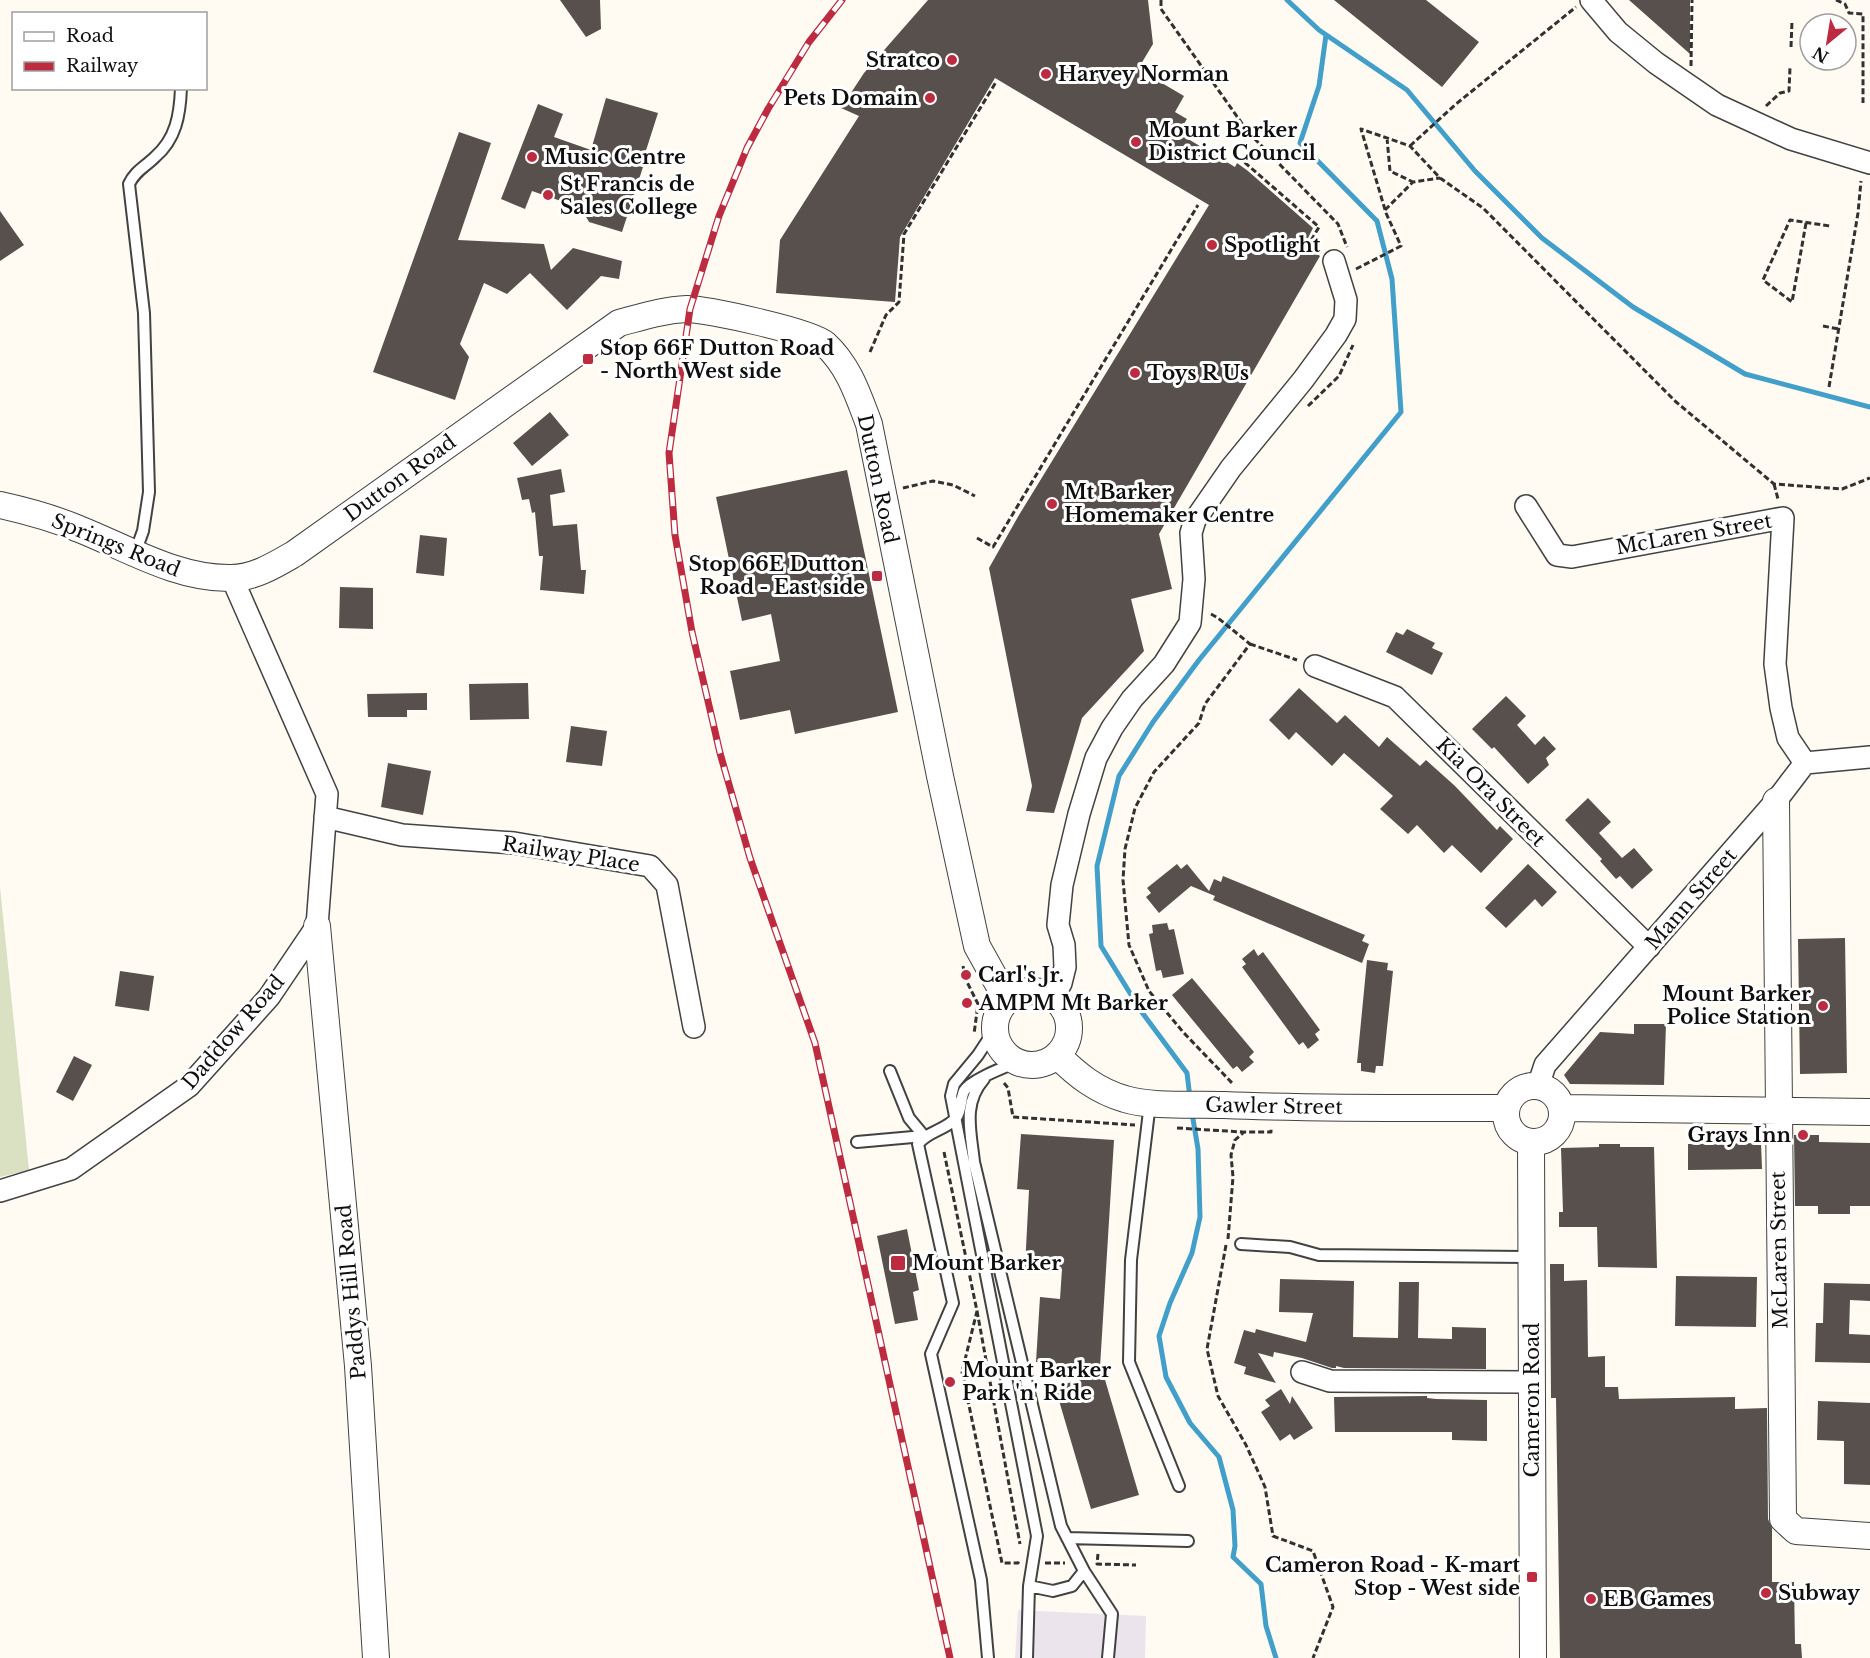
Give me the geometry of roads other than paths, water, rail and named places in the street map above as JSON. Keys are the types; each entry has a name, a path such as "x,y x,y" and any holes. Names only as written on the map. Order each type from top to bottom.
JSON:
{"street":[{"path":"1584,3 1656,63 1717,105 1865,172"},
{"path":"1053,998 1061,983 1065,967 1064,945 1058,925 1062,885 1079,814 1096,758 1112,728 1132,699 1164,664 1190,623 1194,579 1191,533 1195,520 1230,468 1303,380 1345,320 1345,257"},
{"name":"Dutton Road","path":"232,578 265,570 294,554 619,323 656,312 690,309 797,332 824,342 848,371 869,424 930,730 977,946 1008,1000"},
{"name":"Springs Road","path":"0,505 58,520 190,574 232,578"},
{"name":"McLaren Street","path":"1526,506 1557,555 1572,557 1783,518 1775,664 1788,738 1805,763"},
{"name":"Daddow Road","path":"0,1191 71,1169 189,1086 269,997 317,926 327,794 232,578"},
{"name":"Kia Ora Street","path":"1315,666 1395,697 1648,947"},
{"path":"1805,763 1870,757"},
{"name":"Mann Street","path":"1538,1086 1545,1065 1776,801 1805,763"},
{"name":"McLaren Street","path":"1776,801 1783,1519 1796,1531 1870,1536"},
{"name":"Railway Place","path":"325,817 402,835 514,843 650,866 667,885 691,1011"},
{"name":"Paddys Hill Road","path":"317,926 358,1366 376,1658"},
{"path":"1033,991 1053,998 1061,1005 1069,1026 1064,1047 1057,1055 1034,1065 1017,1062 1007,1056 999,1046 995,1029 998,1013 1008,1000 1020,993 1033,991"},
{"name":"Gawler Street","path":"1057,1055 1086,1081 1103,1091 1127,1100 1274,1107 1506,1108"},
{"path":"1538,1086 1551,1092 1558,1099 1562,1108 1561,1122 1557,1131 1550,1138 1531,1143 1513,1134 1505,1118 1506,1108 1516,1092 1522,1088 1538,1086"},
{"path":"1562,1108 1870,1112"},
{"name":"Cameron Road","path":"1531,1143 1533,1658"},
{"path":"1302,1372 1330,1381 1532,1382"}],"lane":[{"path":"135,553 143,531 149,492 144,314 129,184 138,171 156,157 170,140 177,125 181,90"},
{"path":"995,1029 952,1088 951,1096 1037,1536 1029,1586 1027,1658"},
{"path":"1017,1062 996,1070 986,1077 977,1087 971,1099 969,1122 974,1162 1061,1526 1084,1571 1112,1614 1108,1658"},
{"path":"890,1071 909,1118 924,1137"},
{"path":"986,1077 976,1080 967,1088 955,1120 924,1137 918,1144 953,1303 931,1354 981,1580 988,1658"},
{"path":"1161,1103 1131,1260 1129,1362 1179,1486"},
{"path":"857,1142 924,1137"},
{"path":"1241,1244 1290,1247 1319,1255 1532,1257"},
{"path":"1067,1538 1188,1541"},
{"path":"1029,1586 1053,1591 1062,1589 1071,1586 1084,1571"}],"waterway":[{"path":"1287,0 1319,30 1407,90 1475,171 1542,238 1633,307 1745,374 1870,407"},
{"path":"1190,1098 1187,1073 1141,1011 1101,946 1097,866 1119,776 1153,722 1199,660 1401,412 1392,279 1377,221 1300,143 1319,86 1326,35"},
{"path":"1192,1113 1198,1149 1200,1217 1192,1253 1170,1303 1159,1336 1166,1377 1190,1423 1219,1457 1233,1510 1235,1546 1233,1557 1261,1584 1266,1626 1276,1658"}],"railway":[{"path":"842,0 809,42 768,109 747,148 719,216 690,309 669,453 675,535 692,632 720,753 750,858 815,1043 950,1658"}],"place":[{"name":"Stratco","path":"952,60"},
{"name":"Harvey Norman","path":"1046,74"},
{"name":"Pets Domain","path":"930,98"},
{"name":"Mount Barker District Council","path":"1136,142"},
{"name":"Music Centre","path":"532,157"},
{"name":"St Francis de Sales College","path":"548,195"},
{"name":"Spotlight","path":"1212,245"},
{"name":"Stop 66F Dutton Road - North West side","path":"588,359"},
{"name":"Toys R Us","path":"1135,373"},
{"name":"Mt Barker Homemaker Centre","path":"1052,504"},
{"name":"Stop 66E Dutton Road - East side","path":"877,576"},
{"name":"Carl's Jr.","path":"966,975"},
{"name":"AMPM Mt Barker","path":"967,1003"},
{"name":"Mount Barker Police Station","path":"1823,1006"},
{"name":"Grays Inn","path":"1803,1135"},
{"name":"Mount Barker","path":"898,1263"},
{"name":"Mount Barker Park 'n' Ride","path":"950,1382"},
{"name":"Cameron Road - K-mart Stop - West side","path":"1532,1577"},
{"name":"Subway","path":"1766,1593"},
{"name":"EB Games","path":"1591,1599"}]}
